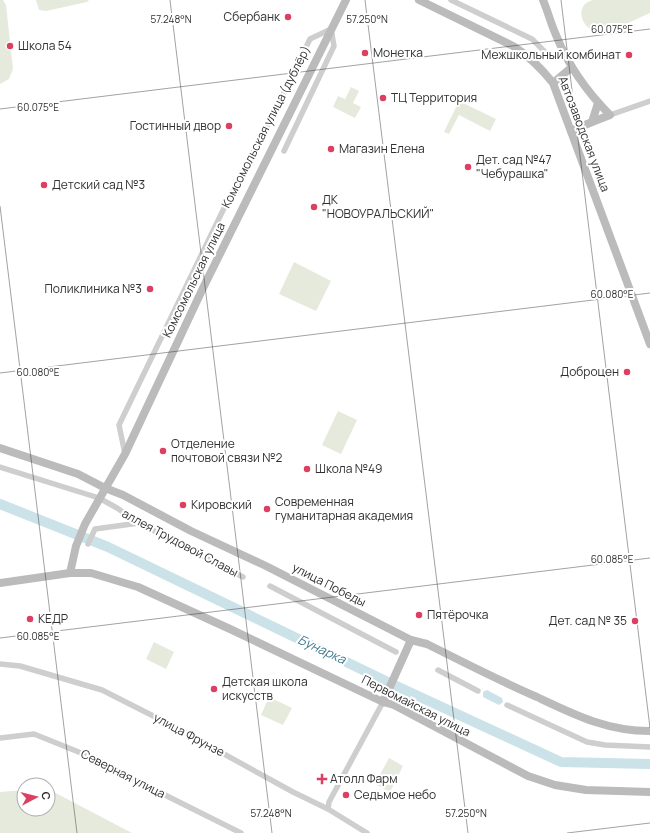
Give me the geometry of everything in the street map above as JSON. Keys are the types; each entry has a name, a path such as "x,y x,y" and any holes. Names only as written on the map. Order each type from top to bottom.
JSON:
{"main road":[{"name":"Комсомольская улица","path":"70,573 76,546 96,497 105,488 125,454 203,288 346,0"},
{"name":"Автозаводская улица","path":"418,0 522,52 541,68 553,83 650,344"},
{"path":"543,0 556,36 572,67 598,103 610,115 571,132"},
{"path":"553,83 572,67"},
{"path":"592,122 598,103"},
{"name":"улица Победы","path":"0,448 78,474 277,571 411,640 427,644 516,688 586,720 605,726 633,731 650,731"},
{"path":"0,583 70,573"},
{"name":"Первомайская улица","path":"70,573 91,573 138,587 383,702 394,705 528,776 555,785 586,790 650,792"},
{"path":"383,702 411,640"}],"street":[{"path":"451,0 532,40 546,53"},
{"path":"284,151 334,46 331,29"},
{"name":"Комсомольская улица (дублёр)","path":"125,454 119,425 223,209 273,115 310,38 331,29"},
{"path":"610,115 650,101"},
{"name":"аллея Трудовой Славы","path":"0,467 96,497 117,508 139,523 243,577"},
{"path":"88,544 96,529 139,523"},
{"path":"270,586 396,652"},
{"name":"улица Фрунзе","path":"0,664 20,666 102,690 175,727 368,833"},
{"path":"438,670 478,691"},
{"path":"328,810 330,802 383,702"},
{"path":"507,705 587,742 605,745 650,746"},
{"name":"Северная улица","path":"0,738 34,734 96,758 159,792 241,833"}],"shaded area":[{"path":"0,0 3,0 6,5 13,69 9,79 0,84"},
{"path":"36,0 89,0 87,2 46,11 39,10"},
{"path":"593,0 650,0 650,13 612,29 596,32 587,26 581,13 585,4"},
{"path":"351,87 359,91 353,103 361,107 355,118 333,107 338,96 345,99"},
{"path":"459,101 496,119 490,131 459,115 449,134 444,132"},
{"path":"294,262 331,281 316,311 279,294"},
{"path":"338,411 357,420 341,454 322,445"},
{"path":"154,642 174,652 166,669 146,659"},
{"path":"269,697 292,708 283,725 261,715"},
{"path":"389,758 403,766 390,792 375,784"},
{"path":"16,791 16,817 56,817 56,793 132,833 0,833 0,792"}],"water":[{"path":"487,690 502,698 503,702 499,705 483,697 483,692"}],"waterway":[{"name":"Бунарка","path":"0,504 108,547 392,684 561,762 650,764"}],"place":[{"name":"Сбербанк","path":"288,17"},
{"name":"Школа 54","path":"10,46"},
{"name":"Монетка","path":"365,53"},
{"name":"Межшкольный комбинат","path":"629,55"},
{"name":"ТЦ Территория","path":"383,98"},
{"name":"Гостинный двор","path":"229,126"},
{"name":"Магазин Елена","path":"331,149"},
{"name":"Дет. сад №47 \"Чебурашка\"","path":"468,167"},
{"name":"Детский сад №3","path":"44,185"},
{"name":"ДК \"НОВОУРАЛЬСКИЙ\"","path":"314,207"},
{"name":"Поликлиника №3","path":"150,289"},
{"name":"Доброцен","path":"627,372"},
{"name":"Отделение почтовой связи №2","path":"163,451"},
{"name":"Школа №49","path":"307,469"},
{"name":"Кировский","path":"183,505"},
{"name":"Современная гуманитарная академия","path":"267,509"},
{"name":"Пятёрочка","path":"419,615"},
{"name":"КЕДР","path":"30,619"},
{"name":"Дет. сад № 35","path":"635,621"},
{"name":"Детская школа искусств","path":"214,689"},
{"name":"Атолл Фарм","path":"322,779"},
{"name":"Седьмое небо","path":"346,795"}]}
